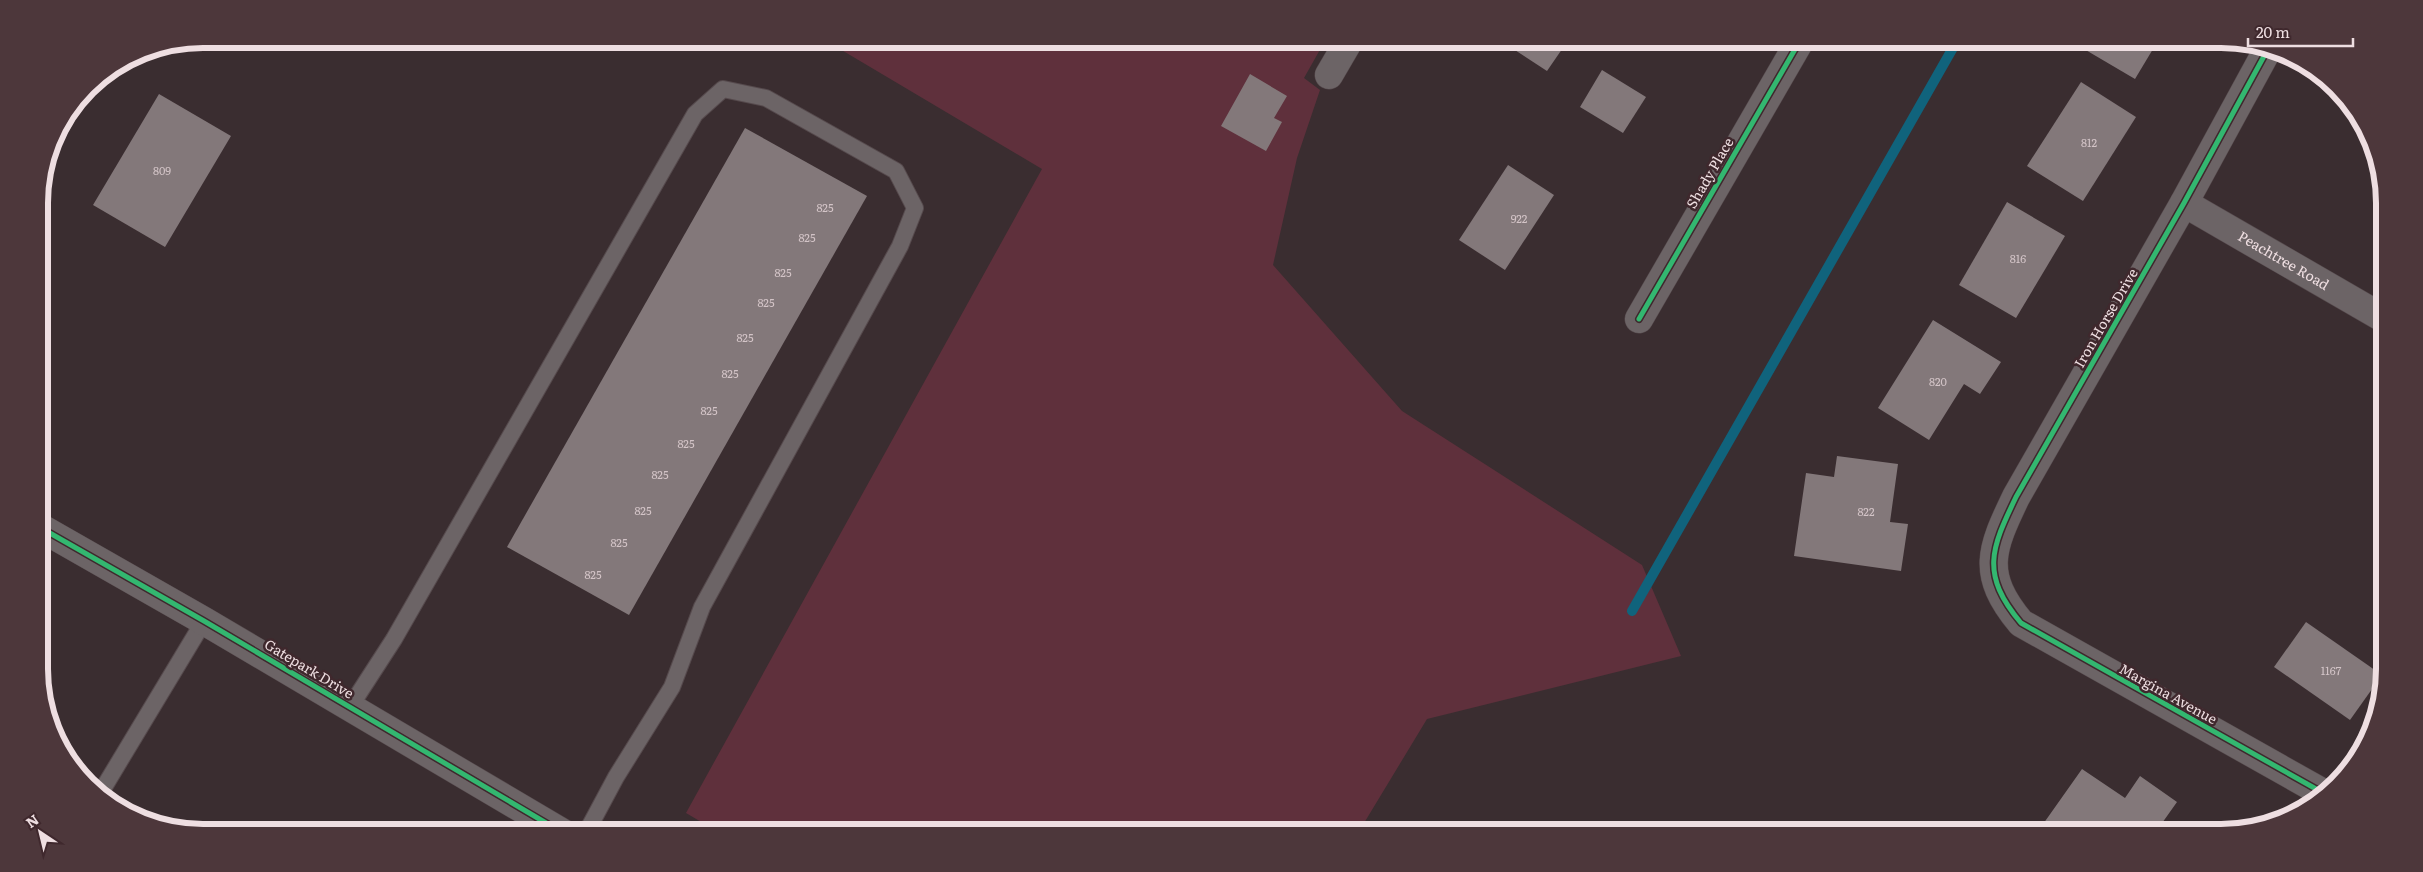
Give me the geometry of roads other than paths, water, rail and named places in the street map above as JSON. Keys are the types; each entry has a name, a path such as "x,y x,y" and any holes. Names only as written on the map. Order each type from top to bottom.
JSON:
{"street":[{"path":"1329,75 1345,47"},
{"name":"Shady Place","path":"1639,319 1796,47"},
{"name":"Iron Horse Drive","path":"2006,606 1998,591 1994,571 1993,556 1998,535 2021,488 2184,203 2265,54"},
{"name":"Peachtree Road","path":"2184,203 2376,314"},
{"name":"Gatepark Drive","path":"48,532 204,621 548,824"},
{"name":"Margina Avenue","path":"2006,606 2021,623 2051,641 2318,790"}],"lane":[{"path":"350,707 394,639 695,114 723,90 766,98 896,171 915,208 900,246 702,607 672,687 616,777 591,824"},
{"path":"103,788 204,621"}],"waterway":[{"path":"1632,611 1953,47"}]}
